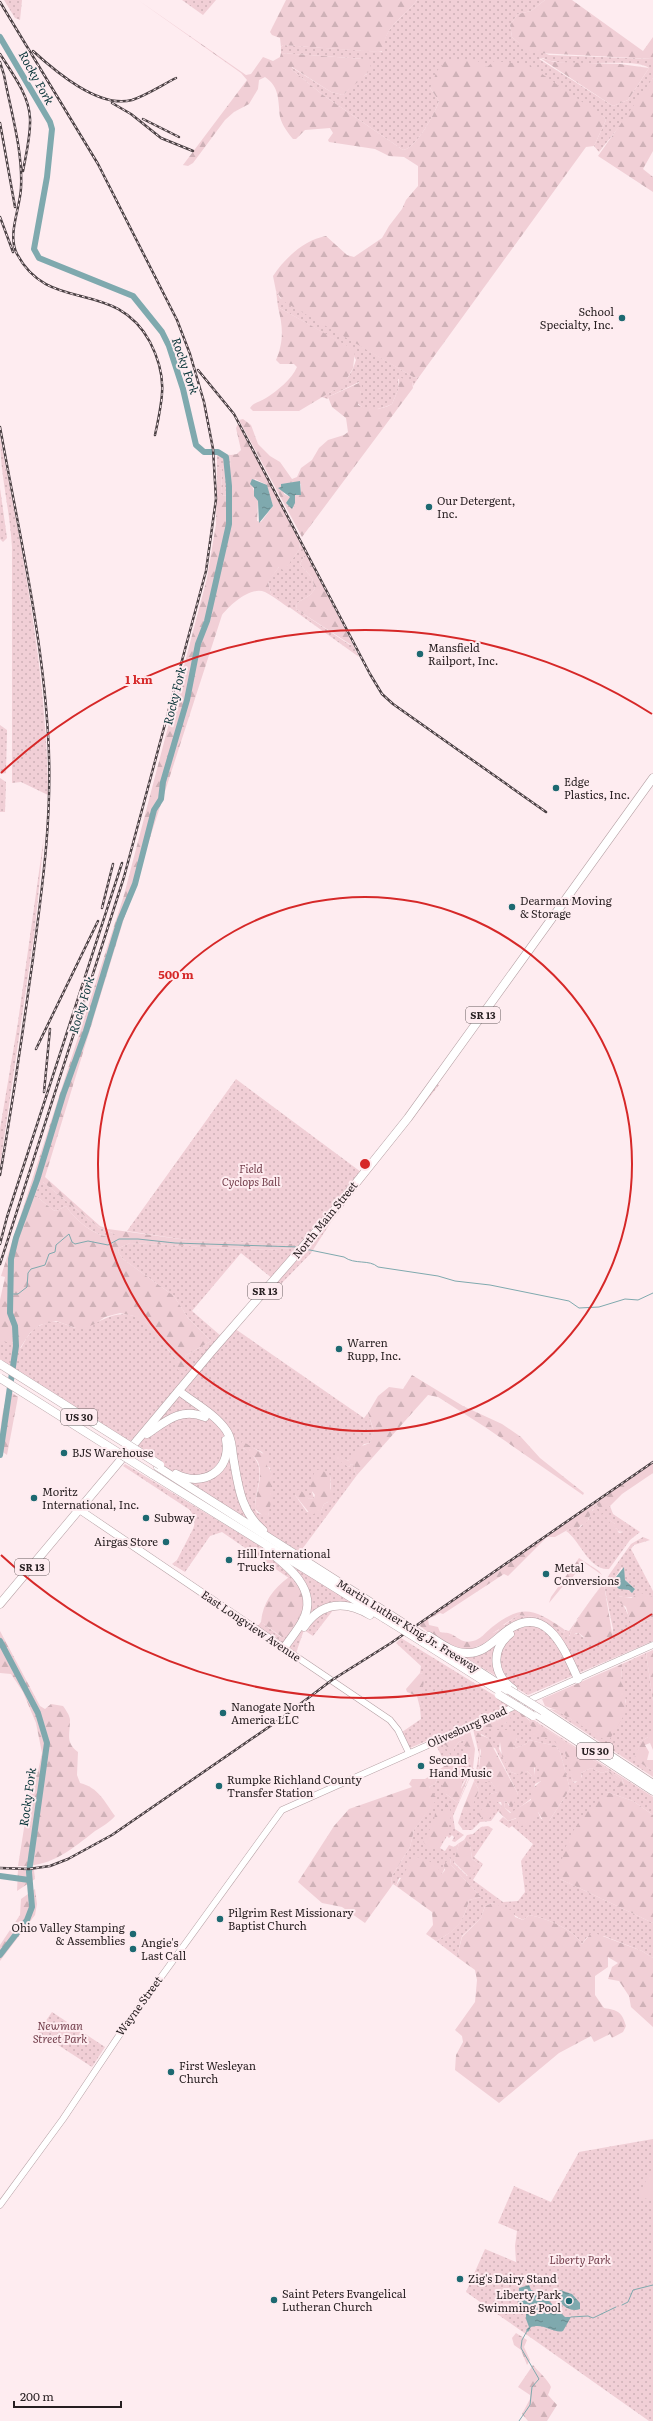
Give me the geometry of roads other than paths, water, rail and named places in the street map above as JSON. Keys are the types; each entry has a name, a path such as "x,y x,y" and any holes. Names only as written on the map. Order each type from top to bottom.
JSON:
{"highway":[{"name":"North Main Street","path":"0,1604 177,1393 303,1248 423,1097 653,778"},
{"path":"0,1364 159,1466 190,1480 204,1479 219,1471 226,1457 226,1441 221,1430 177,1393"},
{"name":"Martin Luther King Jr. Freeway","path":"0,1368 159,1466 378,1607 386,1616"},
{"name":"Martin Luther King Jr. Freeway","path":"0,1378 151,1475 386,1616 653,1784"},
{"path":"0,1382 248,1536 296,1576 306,1592 307,1609 304,1619 286,1649"},
{"path":"177,1393 214,1418 226,1430 231,1442 241,1499 254,1522 268,1534 337,1578 346,1587"},
{"path":"137,1442 177,1414 191,1412 205,1417"},
{"path":"286,1649 310,1619 325,1608 339,1605 350,1606 386,1616"},
{"path":"423,1640 453,1650 472,1653 487,1647 517,1626 530,1623 542,1626 552,1631 560,1640 575,1680"},
{"path":"506,1692 500,1676 496,1655 501,1643 507,1637 524,1628 538,1629 551,1636 575,1680"},
{"name":"Martin Luther King Jr. Freeway","path":"563,1727 653,1791"}],"main road":[{"name":"East Longview Avenue","path":"80,1510 390,1720 396,1726 409,1753"},
{"name":"Olivesburg Road","path":"282,1810 653,1645"},
{"name":"Wayne Street","path":"0,2205 63,2119 122,2031 282,1810"}],"water":[{"path":"252,479 267,485 273,506 259,523 258,501 254,496 254,488 250,484"},
{"path":"300,481 301,495 295,495 295,503 292,509 286,503 290,497 278,488 281,487 281,484"},
{"path":"624,1567 625,1580 635,1589 632,1593 629,1590 619,1589 612,1582"},
{"path":"529,2285 531,2290 542,2294 565,2317 571,2317 563,2331 560,2332 540,2326 531,2327 528,2332 526,2330 529,2327 526,2314 518,2307 519,2288"},
{"name":"Liberty Park Swimming Pool","path":"560,2290 572,2294 580,2303 580,2309 572,2310 565,2307 556,2295"}],"waterway":[{"name":"Rocky Fork","path":"0,37 50,122 52,129 47,177 34,249 39,258 133,296 162,332 169,346 183,389 196,445 204,452 218,452 226,457 229,486 229,524 207,621 198,644 187,700 163,782 161,799 154,810 135,884 120,920 86,1031 63,1095 37,1180 16,1238 11,1259 10,1313 15,1326 16,1346 0,1455"},
{"path":"12,1294 18,1294 27,1287 28,1273 31,1269 45,1265 49,1254 55,1252 56,1245 69,1234 72,1242 75,1244 88,1241 108,1245 119,1239 138,1239 175,1243 298,1247"},
{"path":"305,1249 344,1257 353,1261 370,1263 378,1267 438,1276 455,1281 490,1285 569,1301 579,1308 599,1307 625,1299 638,1300 653,1293"},
{"name":"Rocky Fork","path":"0,1641 38,1713 47,1743 29,1872 32,1907 27,1920 0,1955"},
{"path":"0,1876 29,1880"},
{"path":"622,2305 628,2302 633,2290 653,2285"},
{"path":"571,2317 588,2316 593,2318 616,2307"},
{"path":"519,2421 530,2405 532,2387 539,2379 521,2348 522,2340 527,2331"}],"railway":[{"path":"0,2 98,164 177,320 190,354 204,402 213,449 216,499 206,571 124,877 0,1264"},
{"path":"33,51 65,78 92,94 106,99 119,101 132,100 149,93 176,78"},
{"path":"0,54 19,84 29,109 30,131 23,171"},
{"path":"0,62 13,117 20,160 21,188 14,230 14,247 30,273 46,284 64,292 101,302 119,309 136,322 150,342 160,366 162,377 162,399 155,435"},
{"path":"112,103 131,114 161,138 193,151"},
{"path":"143,119 179,137"},
{"path":"0,123 15,207"},
{"path":"0,217 13,252"},
{"path":"198,370 234,414 370,674 382,694 393,704 546,812"},
{"path":"0,427 35,618 45,695 49,762 48,818 40,902 18,1066 0,1175"},
{"path":"0,1244 7,1217 122,863"},
{"path":"102,908 113,864"},
{"path":"36,1049 98,921"},
{"path":"44,1092 50,1029"},
{"path":"0,1868 29,1869 50,1866 68,1859 112,1835 279,1720 332,1680 391,1643 653,1462"}],"place":[{"name":"School Specialty, Inc.","path":"622,318"},
{"name":"Our Detergent, Inc.","path":"429,507"},
{"name":"Mansfield Railport, Inc.","path":"420,654"},
{"name":"Edge Plastics, Inc.","path":"556,788"},
{"name":"Dearman Moving & Storage","path":"512,907"},
{"name":"Warren Rupp, Inc.","path":"339,1349"},
{"name":"BJS Warehouse","path":"64,1453"},
{"name":"Moritz International, Inc.","path":"34,1498"},
{"name":"Subway","path":"146,1518"},
{"name":"Airgas Store","path":"166,1542"},
{"name":"Hill International Trucks","path":"229,1560"},
{"name":"Metal Conversions","path":"546,1574"},
{"name":"Nanogate North America LLC","path":"223,1713"},
{"name":"Second Hand Music","path":"421,1766"},
{"name":"Rumpke Richland County Transfer Station","path":"219,1786"},
{"name":"Pilgrim Rest Missionary Baptist Church","path":"220,1919"},
{"name":"Ohio Valley Stamping & Assemblies","path":"133,1934"},
{"name":"Angie's Last Call","path":"133,1949"},
{"name":"First Wesleyan Church","path":"171,2072"},
{"name":"Zig's Dairy Stand","path":"460,2279"},
{"name":"Saint Peters Evangelical Lutheran Church","path":"274,2300"},
{"name":"Liberty Park Swimming Pool","path":"569,2301"}],"park label":[{"name":"Field Cyclops Ball","path":"251,1175"},
{"name":"Newman Street Park","path":"60,2032"},
{"name":"Liberty Park","path":"580,2260"}]}
